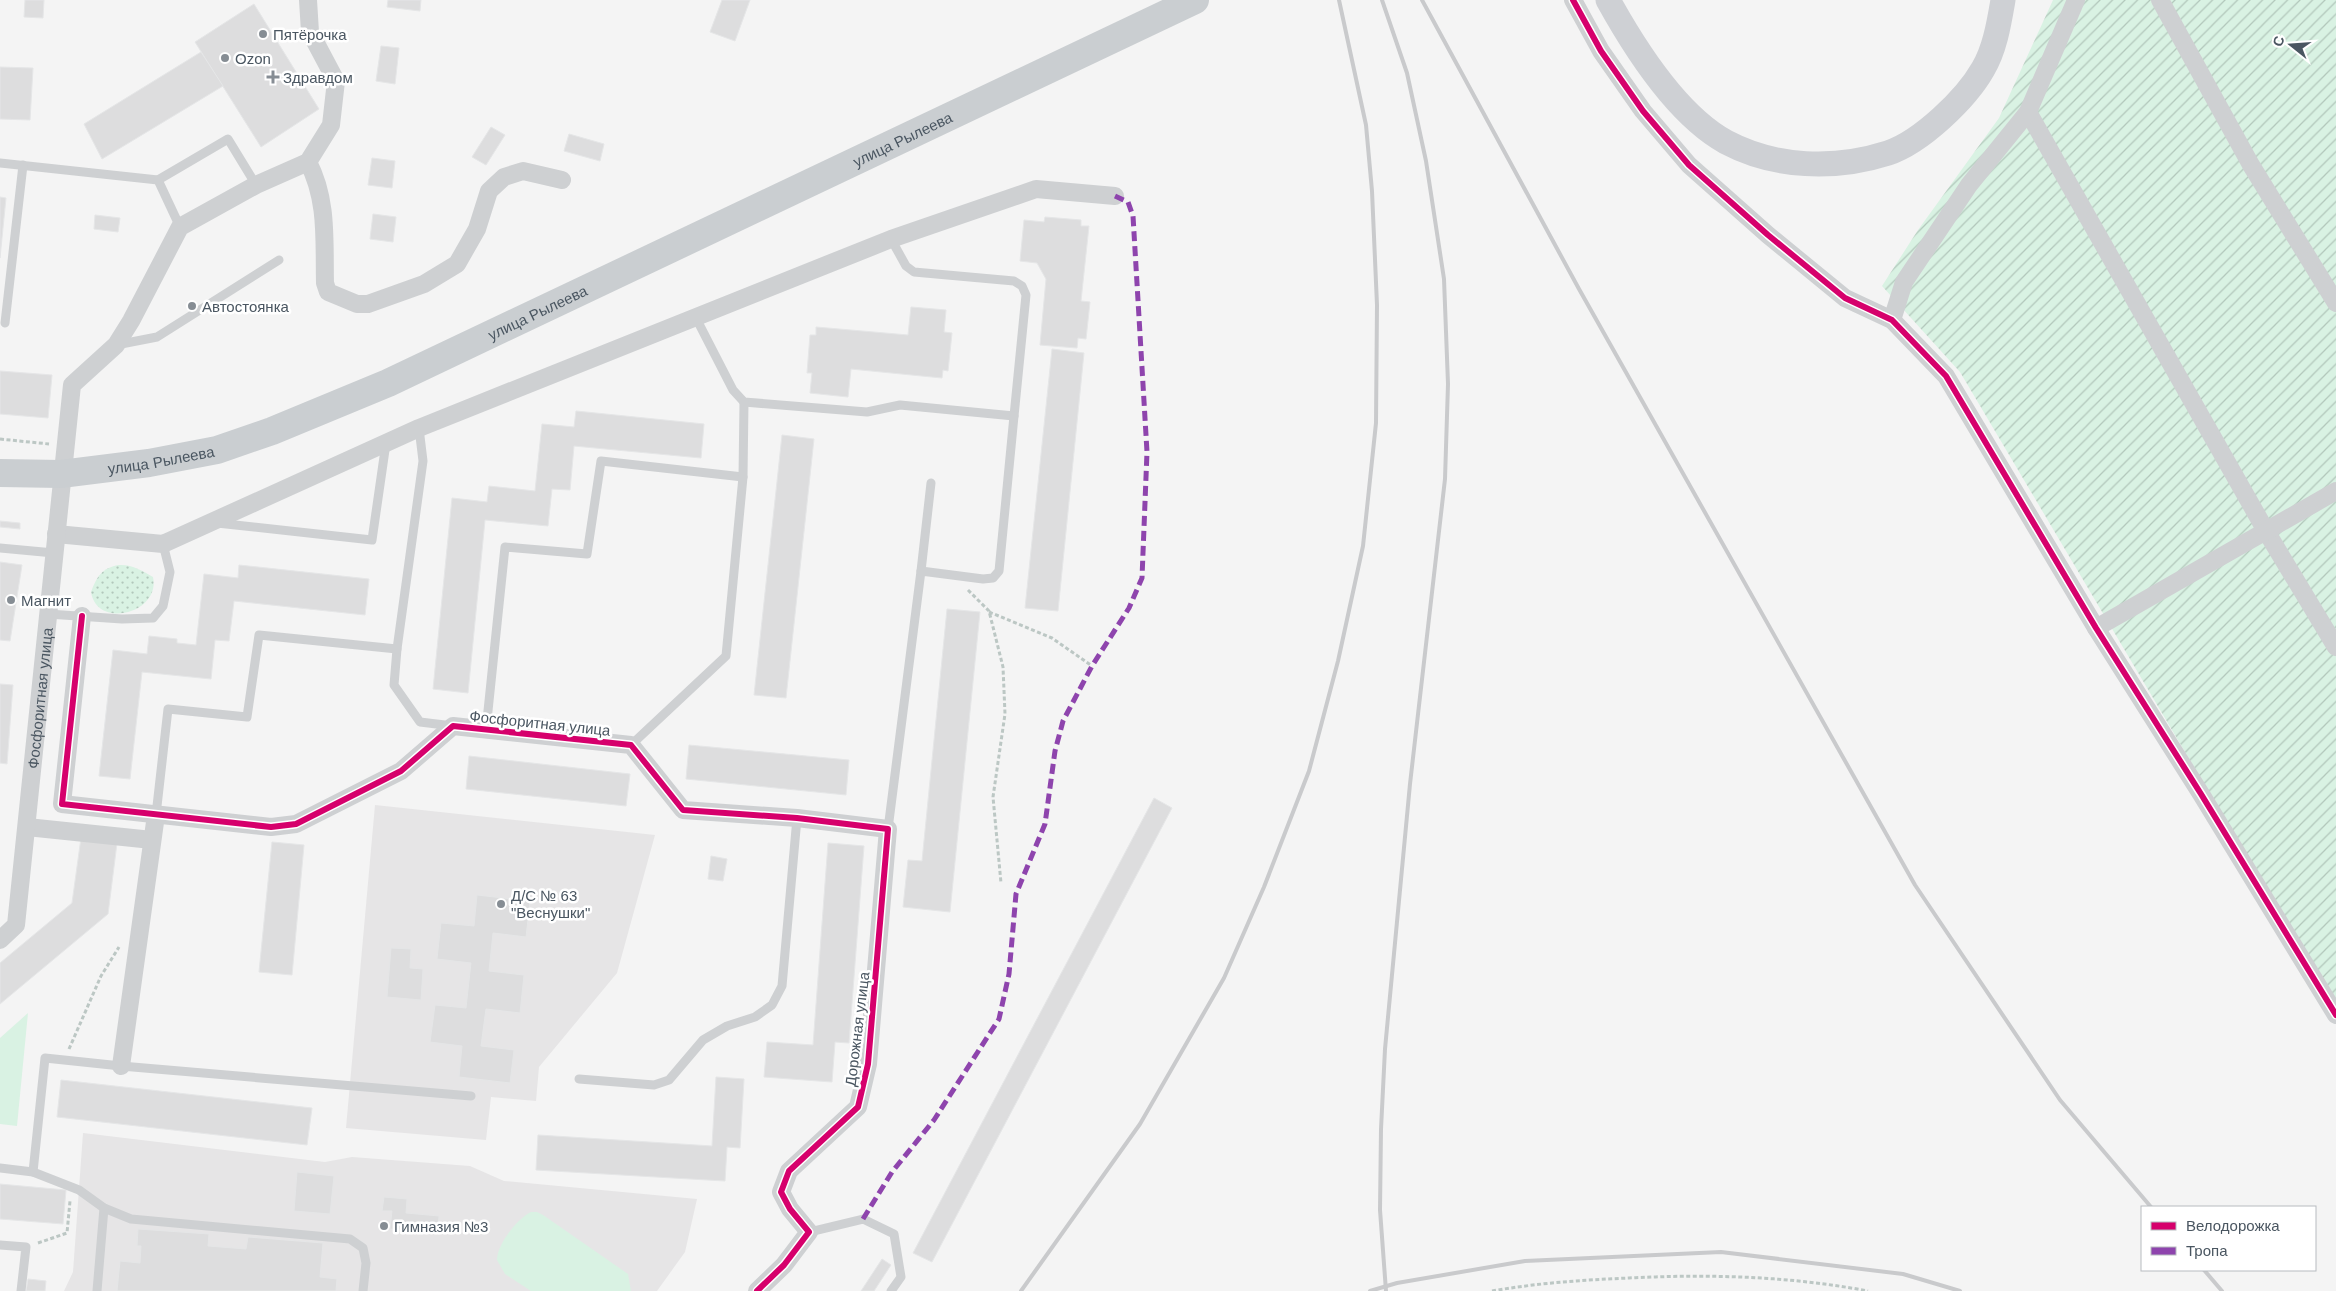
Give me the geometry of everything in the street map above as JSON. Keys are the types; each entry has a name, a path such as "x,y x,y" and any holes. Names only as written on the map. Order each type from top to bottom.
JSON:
{"main road":[{"name":"улица Рылеева","path":"0,473 61,474 149,463 217,450 281,427 388,383 1195,0"}],"street":[{"path":"180,227 256,185 308,162 331,125 336,81 310,32 308,0"},
{"path":"1573,0 1600,51 1638,104 1689,164 1768,235 1845,298 1892,320 1946,376 2096,628 2201,794 2336,1015"},
{"path":"1608,0 1626,33 1655,74 1681,104 1724,141 1781,162 1815,164 1854,162 1890,152 1929,129 1960,102 1984,68 1998,30 2003,0"},
{"path":"1892,320 1904,282 1969,185 2028,112 2076,0"},
{"path":"2160,0 2251,165 2336,303"},
{"path":"2028,112 2266,531 2336,647"},
{"path":"308,162 318,180 324,211 325,283 328,292 357,304 368,304 424,284 457,264 477,229 490,191 504,177 523,171 562,180"},
{"path":"56,534 163,544 419,428 891,239 1036,189 1115,196"},
{"name":"Фосфоритная улица","path":"0,940 16,924 61,474 72,385 116,345 131,321 180,227"},
{"path":"2096,628 2336,491"},
{"name":"Фосфоритная улица","path":"82,616 62,804 271,827 296,824 401,771 453,726 632,745"},
{"path":"632,745 683,810 797,818 888,829"},
{"path":"121,1066 156,815"},
{"path":"27,827 152,840"},
{"name":"Дорожная улица","path":"809,1232 790,1209 781,1192 789,1171 858,1107 868,1064 888,829"},
{"path":"757,1291 784,1265 809,1232"}],"lane":[{"path":"0,162 158,180 228,139 256,185"},
{"path":"5,323 23,165"},
{"path":"158,180 180,227"},
{"path":"891,239 906,266 914,272 1014,280 1022,286 1026,295 999,571 993,578 984,579 921,571"},
{"path":"116,345 157,337 280,260"},
{"path":"696,318 732,390 744,402 867,412 900,405 1014,416"},
{"path":"632,745 726,656 743,477 744,402"},
{"path":"419,428 423,461 397,649 394,685 420,722 453,726"},
{"path":"210,523 372,540 386,443"},
{"path":"486,730 505,547 587,554 601,461 743,477"},
{"path":"888,829 931,483"},
{"path":"48,614 122,619 153,618 163,606 170,572 163,544"},
{"path":"0,548 54,553"},
{"path":"156,815 168,709 247,717 258,635 397,649"},
{"path":"579,1079 654,1085 669,1080 703,1040 727,1026 755,1017 772,1005 782,986 797,818"},
{"path":"33,1172 45,1058 471,1096"},
{"path":"0,1168 33,1172 79,1190 104,1208 132,1219 350,1239 363,1248 366,1263 363,1291"},
{"path":"97,1291 104,1208"},
{"path":"809,1232 863,1219 894,1234 900,1277 891,1291"},
{"path":"0,1245 26,1248 21,1291"}],"path":[{"path":"0,439 65,446"},
{"path":"954,575 988,612 1052,638 1092,666"},
{"path":"988,612 1003,667 1005,714 993,796 1001,884"},
{"path":"64,1060 109,962 121,944 141,925"},
{"path":"26,1248 68,1234 71,1197"},
{"path":"1492,1291 1542,1282 1683,1275 1793,1280 1868,1291"}],"shaded area":[{"name":"Д/С № 63 \"Веснушки\"","path":"375,805 655,835 617,973 539,1067 536,1101 491,1097 486,1140 346,1128"},
{"name":"Гимназия №3","path":"83,1133 325,1162 352,1157 470,1166 504,1181 697,1199 685,1252 657,1291 64,1291 73,1272"}],"green space":[{"path":"2053,0 2336,0 2336,1007 1960,372 1882,286 1918,230 1999,118"},
{"path":"119,565 141,570 153,577 153,590 148,600 138,608 127,612 115,613 104,611 96,604 91,592 96,581 104,571"},
{"path":"28,1013 17,1126 0,1124 0,1038"},
{"path":"531,1212 543,1215 628,1274 631,1291 531,1291 505,1274 497,1260 500,1247 514,1226"}],"building":[{"path":"25,0 44,0 43,18 24,17"},
{"path":"388,0 421,0 420,11 387,7"},
{"path":"722,0 750,0 735,41 710,32"},
{"path":"254,4 319,109 261,147 195,42"},
{"path":"381,46 399,48 395,84 376,81"},
{"path":"201,52 223,86 102,159 84,124"},
{"path":"0,67 33,68 30,120 0,119"},
{"path":"491,127 505,135 486,165 472,157"},
{"path":"569,134 604,144 600,161 564,151"},
{"path":"372,158 395,161 392,188 368,185"},
{"path":"0,197 6,198 0,258"},
{"path":"373,214 396,217 393,242 370,239"},
{"path":"95,215 120,218 118,232 94,229"},
{"path":"1045,217 1081,220 1081,226 1089,226 1081,301 1090,302 1086,339 1078,338 1077,348 1040,345 1046,279 1037,263 1020,261 1024,220 1044,222"},
{"path":"911,307 946,310 944,332 952,333 948,371 943,370 942,378 851,369 848,397 810,393 812,373 807,373 810,335 816,335 816,327 908,335"},
{"path":"1052,349 1084,353 1058,611 1025,608"},
{"path":"0,371 52,375 48,418 0,414"},
{"path":"576,411 704,424 701,458 574,446 570,490 552,489 548,526 485,520 468,693 433,689 452,498 487,502 489,486 535,491 542,424 574,427"},
{"path":"782,435 814,439 786,698 754,695"},
{"path":"0,521 20,523 20,529 0,527"},
{"path":"0,562 22,565 10,641 0,640"},
{"path":"239,565 369,579 365,615 234,601 229,641 215,640 211,679 142,672 130,779 99,776 113,650 147,654 149,636 177,639 177,643 196,645 204,574 238,578"},
{"path":"947,609 980,612 950,912 903,907 908,860 922,861"},
{"path":"0,684 13,685 7,764 0,763"},
{"path":"689,745 849,760 846,795 686,779"},
{"path":"469,756 630,774 626,806 466,789"},
{"path":"1154,798 1172,808 932,1262 913,1253"},
{"path":"81,838 117,843 108,914 0,1004 0,963 72,903"},
{"path":"272,842 304,845 292,975 259,972"},
{"path":"828,843 864,846 849,1043 835,1042 832,1082 764,1077 767,1042 813,1045"},
{"path":"711,856 727,859 723,881 708,879"},
{"path":"477,895 530,901 526,937 493,933 489,971 524,975 520,1013 486,1009 481,1046 514,1050 510,1083 459,1077 462,1046 430,1042 435,1005 466,1008 471,963 437,959 441,923 474,926"},
{"path":"391,948 411,949 410,968 423,969 421,1000 387,997"},
{"path":"716,1077 744,1079 740,1148 727,1147 725,1181 536,1170 538,1135 712,1146"},
{"path":"61,1080 312,1108 307,1145 57,1117"},
{"path":"297,1172 334,1176 330,1214 294,1211"},
{"path":"0,1184 66,1190 63,1224 0,1219"},
{"path":"384,1197 407,1199 406,1213 439,1216 438,1229 405,1226 405,1230 390,1229 392,1211 382,1211"},
{"path":"138,1229 209,1234 208,1246 246,1249 248,1237 323,1243 320,1277 337,1279 336,1291 117,1291 120,1261 140,1263 141,1246 137,1246"},
{"path":"882,1259 891,1265 874,1291 861,1291"},
{"path":"28,1279 46,1281 45,1291 26,1291"}],"railway":[{"path":"1021,1291 1140,1124 1224,978 1264,887 1309,771 1338,661 1363,546 1376,423 1377,305 1372,191 1366,125 1339,0"},
{"path":"1382,0 1407,73 1426,161 1444,279 1448,384 1445,479 1410,784 1385,1049 1381,1129 1380,1210 1386,1291"},
{"path":"1422,0 1579,289 1915,885 2060,1100 2150,1206"},
{"path":"1370,1291 1397,1283 1525,1261 1721,1252 1903,1274 1960,1291"},
{"path":"2205,1271 2222,1291"}],"marked path":[{"path":"863,1219 892,1172 934,1120 999,1019 1009,974 1016,894 1045,824 1055,751 1063,721 1092,666 1129,608 1142,578 1147,452 1133,216 1128,202 1115,196"}],"cycle path":[{"path":"1573,0 1601,51 1643,111 1689,165 1768,235 1845,298 1892,320 1946,376 2096,628 2201,794 2336,1015"},
{"path":"82,616 62,804 271,827 296,824 401,771 453,726 631,745 683,810 797,818 888,829 868,1064 858,1107 789,1171 781,1192 790,1209 809,1232 784,1265 757,1291"}],"place":[{"name":"Пятёрочка","path":"263,34"},
{"name":"Ozon","path":"225,58"},
{"name":"Здравдом","path":"273,77"},
{"name":"Автостоянка","path":"192,306"},
{"name":"Магнит","path":"11,600"},
{"name":"Д/С № 63 \"Веснушки\"","path":"501,904"},
{"name":"Гимназия №3","path":"384,1226"}]}
